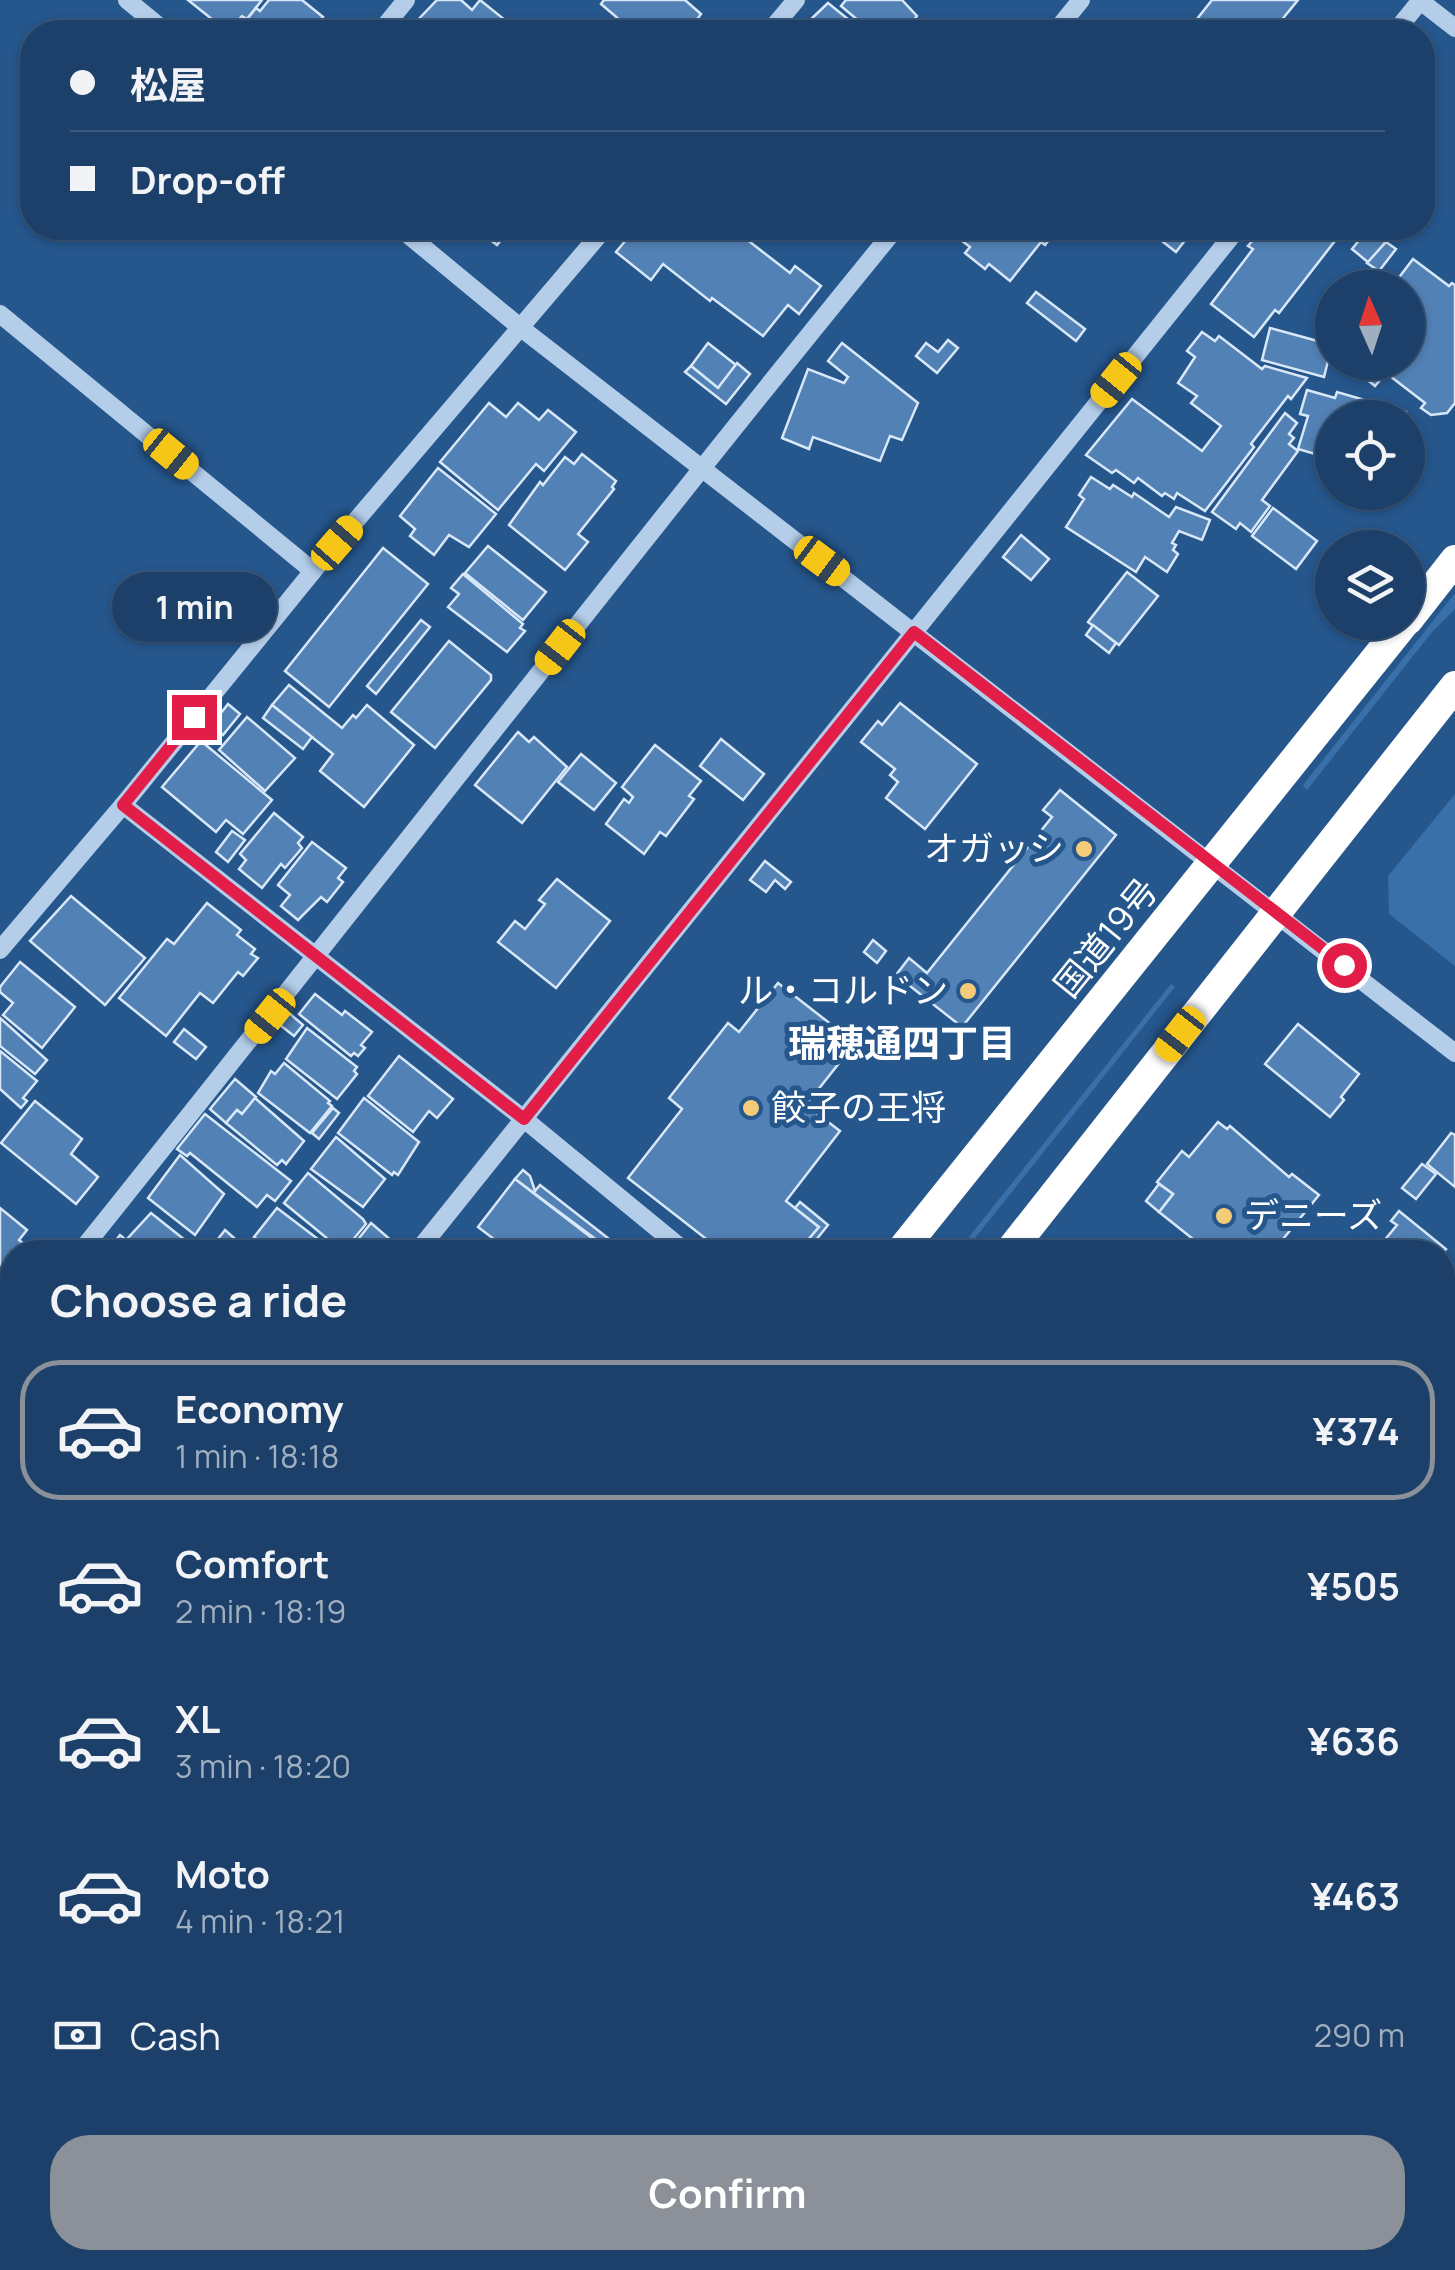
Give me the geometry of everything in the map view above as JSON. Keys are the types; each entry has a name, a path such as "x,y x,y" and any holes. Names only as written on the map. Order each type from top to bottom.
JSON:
{"highway":[{"name":"国道19号","path":"1425,597 1455,560"},
{"name":"国道19号","path":"910,1240 1391,640"},
{"path":"1018,1240 1455,686"}],"street":[{"path":"127,0 151,20"},
{"path":"390,20 406,0"},
{"path":"779,20 796,0"},
{"path":"1064,20 1081,0"},
{"path":"1404,20 1420,0 1455,28"},
{"path":"415,240 700,468 1455,1053"},
{"path":"0,950 313,571 596,240"},
{"path":"90,1240 700,468 886,240"},
{"path":"427,1240 1228,240"},
{"path":"0,314 313,571"},
{"path":"123,805 524,1119 671,1240"}],"shaded area":[{"path":"1455,593 1455,609 1432,632 1307,790 1303,785 1418,640 1425,640 1425,631"},
{"path":"1455,794 1455,966 1389,914 1388,876"},
{"path":"1171,984 1175,987 974,1240 967,1240"}],"building":[{"path":"188,0 262,0 247,19 242,16 238,20 213,20"},
{"path":"269,0 302,0 323,17 246,20 256,8 260,11"},
{"path":"437,0 461,0 472,10 480,0 505,20 418,20"},
{"path":"604,0 685,0 701,14 700,20 620,20 601,4"},
{"path":"846,0 902,0 917,16 914,20 858,20 841,6"},
{"path":"1212,0 1298,0 1282,20 1196,20"},
{"path":"828,3 849,20 810,20"},
{"path":"626,240 747,240 790,273 795,266 821,286 799,314 788,305 763,336 663,264 651,280 616,252"},
{"path":"961,240 1049,240 1045,245 1041,242 1010,281 989,264 985,269 965,253 970,247"},
{"path":"1160,240 1185,240 1176,252"},
{"path":"1253,240 1336,240 1279,313 1275,310 1254,337 1211,304 1253,249 1248,246"},
{"path":"1359,240 1387,240 1369,263 1352,249"},
{"path":"1386,242 1396,249 1380,270 1367,263"},
{"path":"1413,259 1449,286 1455,285 1455,403 1447,413 1431,415 1425,411 1425,400 1395,380 1425,380 1425,270 1405,270"},
{"path":"1036,292 1085,329 1076,341 1027,303"},
{"path":"1270,328 1315,340 1315,375 1262,360"},
{"path":"1202,332 1215,341 1219,336 1262,369 1265,366 1307,378 1251,444 1254,447 1205,511 1177,493 1174,499 1165,493 1162,496 1138,478 1134,483 1116,470 1112,473 1086,455 1132,399 1202,451 1221,426 1191,403 1197,396 1178,383 1195,357 1187,351"},
{"path":"948,340 958,348 937,373 916,356 926,343 938,352"},
{"path":"708,343 736,365 718,388 691,366"},
{"path":"842,343 918,403 902,440 890,436 880,461 813,437 809,449 782,438 808,369 844,383 848,377 828,361"},
{"path":"737,363 750,374 726,404 685,372 691,366 718,388"},
{"path":"1307,390 1335,398 1337,392 1365,400 1315,400 1315,454 1298,449 1308,416 1300,414"},
{"path":"489,403 506,417 518,403 539,420 548,410 576,432 544,471 536,464 498,510 440,462"},
{"path":"1285,413 1297,423 1289,434 1294,438 1289,444 1298,451 1262,500 1270,506 1251,532 1240,523 1236,529 1212,512"},
{"path":"582,454 616,481 614,489 578,534 588,542 565,570 509,525 540,482 543,485 565,457 574,464"},
{"path":"438,468 496,514 469,547 449,535 434,555 410,536 415,529 400,516"},
{"path":"1091,477 1110,489 1113,485 1132,497 1134,493 1169,517 1176,507 1210,520 1202,540 1179,531 1172,543 1178,554 1167,572 1145,557 1136,572 1066,527 1084,499 1079,495"},
{"path":"1273,508 1315,540 1315,544 1296,569 1252,536"},
{"path":"1021,535 1049,559 1031,580 1003,557"},
{"path":"488,546 546,592 523,620 465,573"},
{"path":"383,548 428,584 329,707 285,671"},
{"path":"1127,572 1158,596 1119,645 1088,622"},
{"path":"463,574 523,624 520,628 525,631 507,652 448,607 459,594 451,588"},
{"path":"421,620 430,627 376,694 367,686"},
{"path":"1093,625 1116,643 1109,653 1086,635"},
{"path":"449,641 491,675 491,680 435,748 391,712"},
{"path":"289,685 342,728 367,705 414,745 364,807 320,771 333,754 272,705"},
{"path":"900,703 977,764 925,829 886,798 898,782 890,775 895,769 861,742"},
{"path":"228,704 240,714 223,735 211,726"},
{"path":"272,705 312,737 303,749 263,718"},
{"path":"247,717 295,758 265,791 219,750"},
{"path":"518,732 529,742 534,737 567,767 522,823 475,785"},
{"path":"721,739 764,774 743,800 700,766"},
{"path":"201,741 272,800 243,834 226,820 216,832 162,787"},
{"path":"655,745 701,781 689,796 694,799 666,836 660,832 644,854 606,824 624,799 629,803 633,797 622,787"},
{"path":"581,754 616,783 594,810 558,782"},
{"path":"1060,790 1116,835 962,1027 896,975 909,958 927,973 1052,817 1043,810"},
{"path":"274,813 303,837 298,843 302,848 285,868 281,864 262,888 239,869 246,860 240,854"},
{"path":"232,831 245,840 228,862 216,852"},
{"path":"312,842 346,868 338,878 343,882 327,902 321,897 298,920 281,906 290,895 278,885"},
{"path":"765,861 791,882 785,889 775,880 766,892 750,880"},
{"path":"557,879 610,921 556,988 498,942 515,921 525,929 545,904 539,900"},
{"path":"71,896 145,958 105,1005 30,941"},
{"path":"207,903 241,930 237,935 255,949 251,954 258,958 243,976 238,972 213,1003 200,993 166,1036 119,998 167,939 174,944"},
{"path":"873,940 886,951 877,963 864,952"},
{"path":"20,962 75,1007 42,1048 3,1015 13,1003 0,992 0,987"},
{"path":"778,983 855,1043 806,1105 840,1131 786,1201 819,1227 808,1240 708,1240 628,1178 682,1109 669,1098 728,1023 739,1032"},
{"path":"315,994 372,1032 358,1056 351,1056 299,1014"},
{"path":"289,1013 303,1025 294,1036 280,1025"},
{"path":"0,1018 47,1060 35,1074 0,1046"},
{"path":"1298,1024 1359,1074 1330,1117 1265,1064"},
{"path":"307,1028 357,1067 357,1074 337,1099 286,1059"},
{"path":"184,1029 206,1047 196,1059 174,1042"},
{"path":"0,1051 37,1081 23,1098 27,1101 21,1108 0,1089"},
{"path":"399,1056 453,1099 437,1118 429,1111 413,1132 368,1096"},
{"path":"284,1063 332,1106 310,1133 258,1093 271,1071 275,1074"},
{"path":"235,1079 256,1097 242,1114 237,1110 226,1123 210,1109"},
{"path":"255,1098 304,1141 286,1164 282,1160 277,1165 226,1123 237,1110 242,1114"},
{"path":"364,1098 419,1142 398,1175 392,1175 338,1133"},
{"path":"35,1101 82,1139 71,1154 98,1177 76,1204 1,1143"},
{"path":"333,1108 339,1113 319,1139 312,1133"},
{"path":"205,1114 291,1181 275,1201 267,1195 257,1207 190,1153 187,1156 177,1149"},
{"path":"1218,1122 1227,1129 1230,1126 1289,1177 1292,1174 1319,1195 1282,1240 1194,1240 1159,1212 1173,1194 1157,1182 1182,1151 1189,1157"},
{"path":"1451,1133 1455,1135 1455,1187 1427,1164"},
{"path":"336,1137 385,1179 363,1207 311,1169"},
{"path":"180,1155 224,1194 195,1235 148,1198"},
{"path":"1422,1164 1436,1174 1416,1199 1402,1188"},
{"path":"523,1170 530,1176 535,1191 540,1185 610,1240 597,1240 515,1179"},
{"path":"308,1173 366,1224 353,1240 329,1240 284,1203"},
{"path":"515,1179 594,1240 495,1240 478,1227"},
{"path":"1159,1184 1173,1194 1159,1212 1146,1201"},
{"path":"800,1202 828,1225 816,1240 808,1240 819,1227 795,1208"},
{"path":"0,1208 27,1230 19,1240 0,1240"},
{"path":"277,1208 319,1240 258,1240 254,1237"},
{"path":"1399,1211 1435,1240 1385,1240 1397,1225 1391,1221"},
{"path":"151,1213 185,1240 126,1240"},
{"path":"371,1223 391,1240 358,1240"},
{"path":"225,1230 236,1240 217,1240"}],"place":[{"name":"オガッシ","path":"1084,849"},
{"name":"ル・コルドン","path":"968,991"},
{"name":"餃子の王将","path":"751,1108"},
{"name":"デニーズ","path":"1224,1216"}],"district":[{"name":"瑞穂通四丁目","path":"902,1044"}],"route":[{"path":"194,717 123,805 524,1119 914,632 1344,965"}]}
